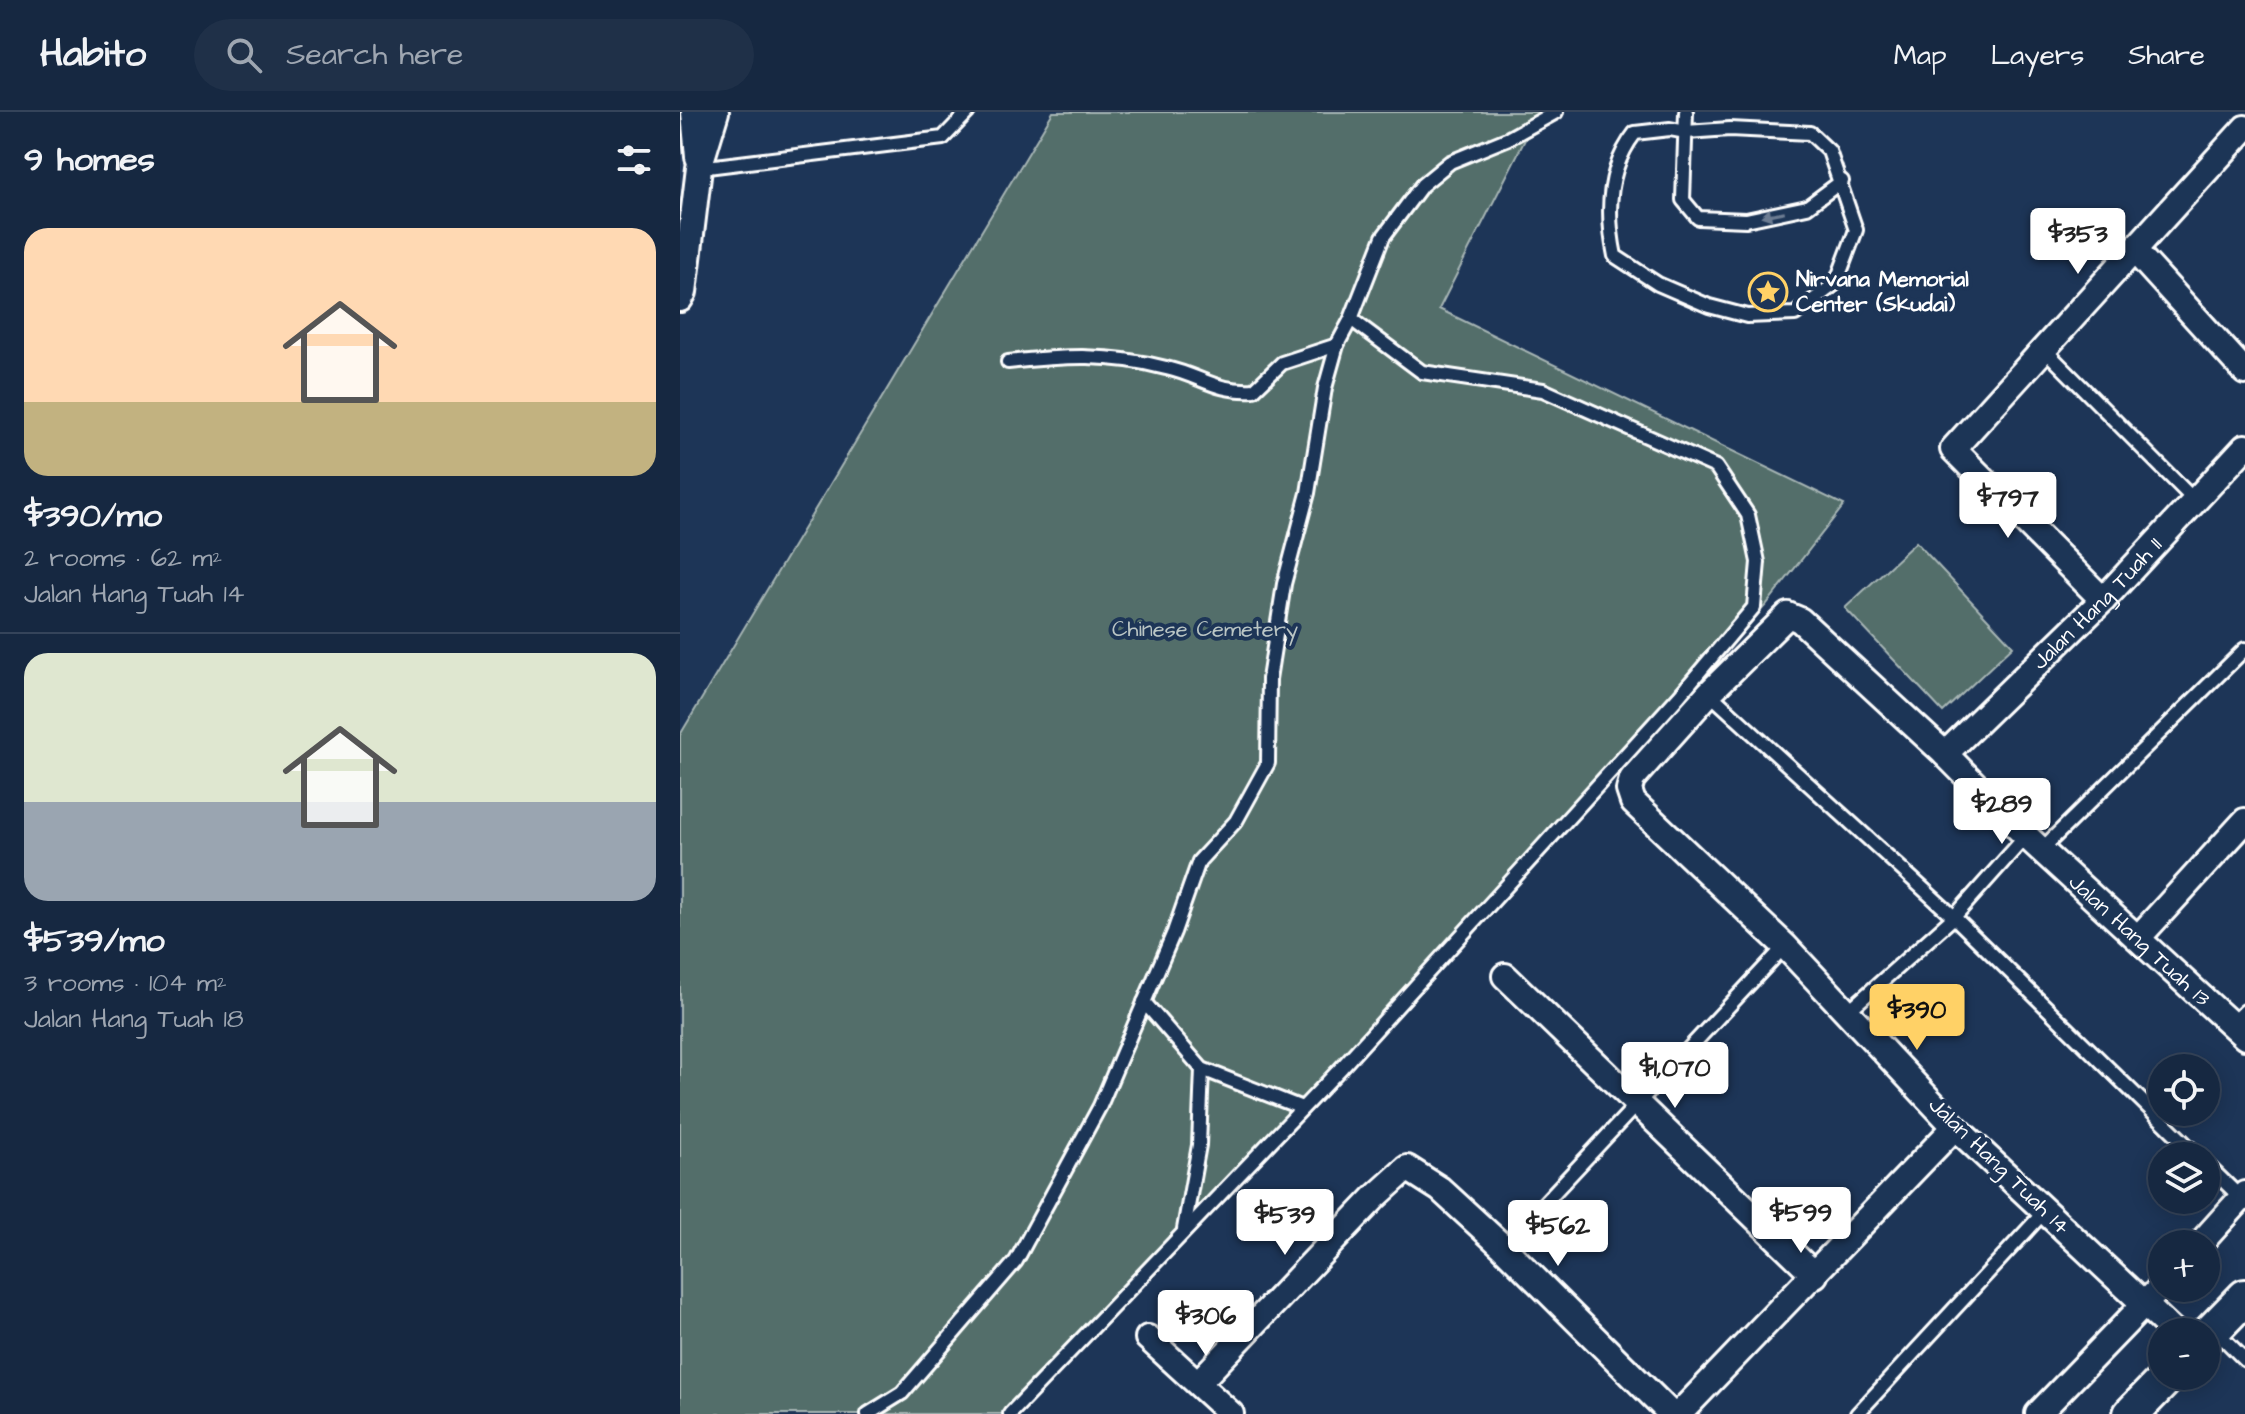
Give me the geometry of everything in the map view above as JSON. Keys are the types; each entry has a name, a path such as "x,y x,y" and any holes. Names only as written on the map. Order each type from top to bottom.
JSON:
{"street":[{"path":"694,112 699,168"},
{"path":"680,299 684,292 687,213 716,112"},
{"path":"2103,600 1953,449 2245,128"},
{"path":"2135,251 2245,372"},
{"name":"Jalan Hang Tuah 11","path":"1945,754 2103,600 2245,447"},
{"name":"Jalan Hang Tuah 13","path":"1709,693 1788,615 1800,620 1945,754 2034,843 2138,938 2241,1024"},
{"name":"Jalan Hang Tuah 14","path":"1709,693 1632,779 1629,790 1633,802 1785,946 1955,1127 2159,1318"},
{"path":"2138,938 2245,821"},
{"path":"1505,976 1815,1275"},
{"path":"1679,1414 1955,1127"},
{"path":"1198,1383 1375,1197 1407,1168 1440,1189 1503,1247 1671,1414"},
{"path":"2213,1230 2243,1196"},
{"path":"2220,1323 2245,1297"},
{"path":"2038,1414 2148,1302"},
{"path":"1148,1338 1231,1414"},
{"path":"2131,1414 2154,1390"}],"lane":[{"path":"699,168 943,138 968,112"},
{"path":"868,1414 902,1393 1016,1261 1100,1106 1199,861 1236,821 1268,763 1269,679 1284,584 1308,493 1325,388 1337,345 1351,319 1383,237 1422,185 1450,162 1509,138 1556,112"},
{"path":"1686,112 1683,200 1698,218 1746,220 1807,207 1842,181"},
{"path":"1670,129 1686,132 1730,129 1810,133 1829,151 1842,181 1856,230 1836,283 1795,314 1747,316 1709,306 1658,284 1615,256 1608,222 1612,180 1623,148 1635,133 1670,129"},
{"path":"1010,1414 1302,1108 1679,696 1754,607 1758,562 1748,515 1716,467 1543,390 1422,372 1351,319"},
{"path":"1008,362 1083,354 1121,358 1170,368 1226,391 1254,390 1282,363 1337,345"},
{"path":"2043,348 2195,501"},
{"path":"1846,1013 2245,649"},
{"path":"1709,693 1954,917 2184,1142"},
{"path":"1503,1247 1785,946"},
{"path":"1144,1002 1202,1069 1302,1108"},
{"path":"1184,1230 1199,1145 1202,1069"},
{"path":"2220,1176 2243,1196"},
{"path":"1857,1414 2045,1211"},
{"path":"2220,1341 2245,1360"}],"green space":[{"name":"Chinese Cemetery","path":"1053,112 1539,112 1439,309 1844,505 1766,605 1019,1414 680,1414 680,735"},
{"path":"1916,542 2013,646 1943,712 1845,608"}],"place":[{"name":"Nirvana Memorial Center (Skudai)","path":"1768,292"}]}
